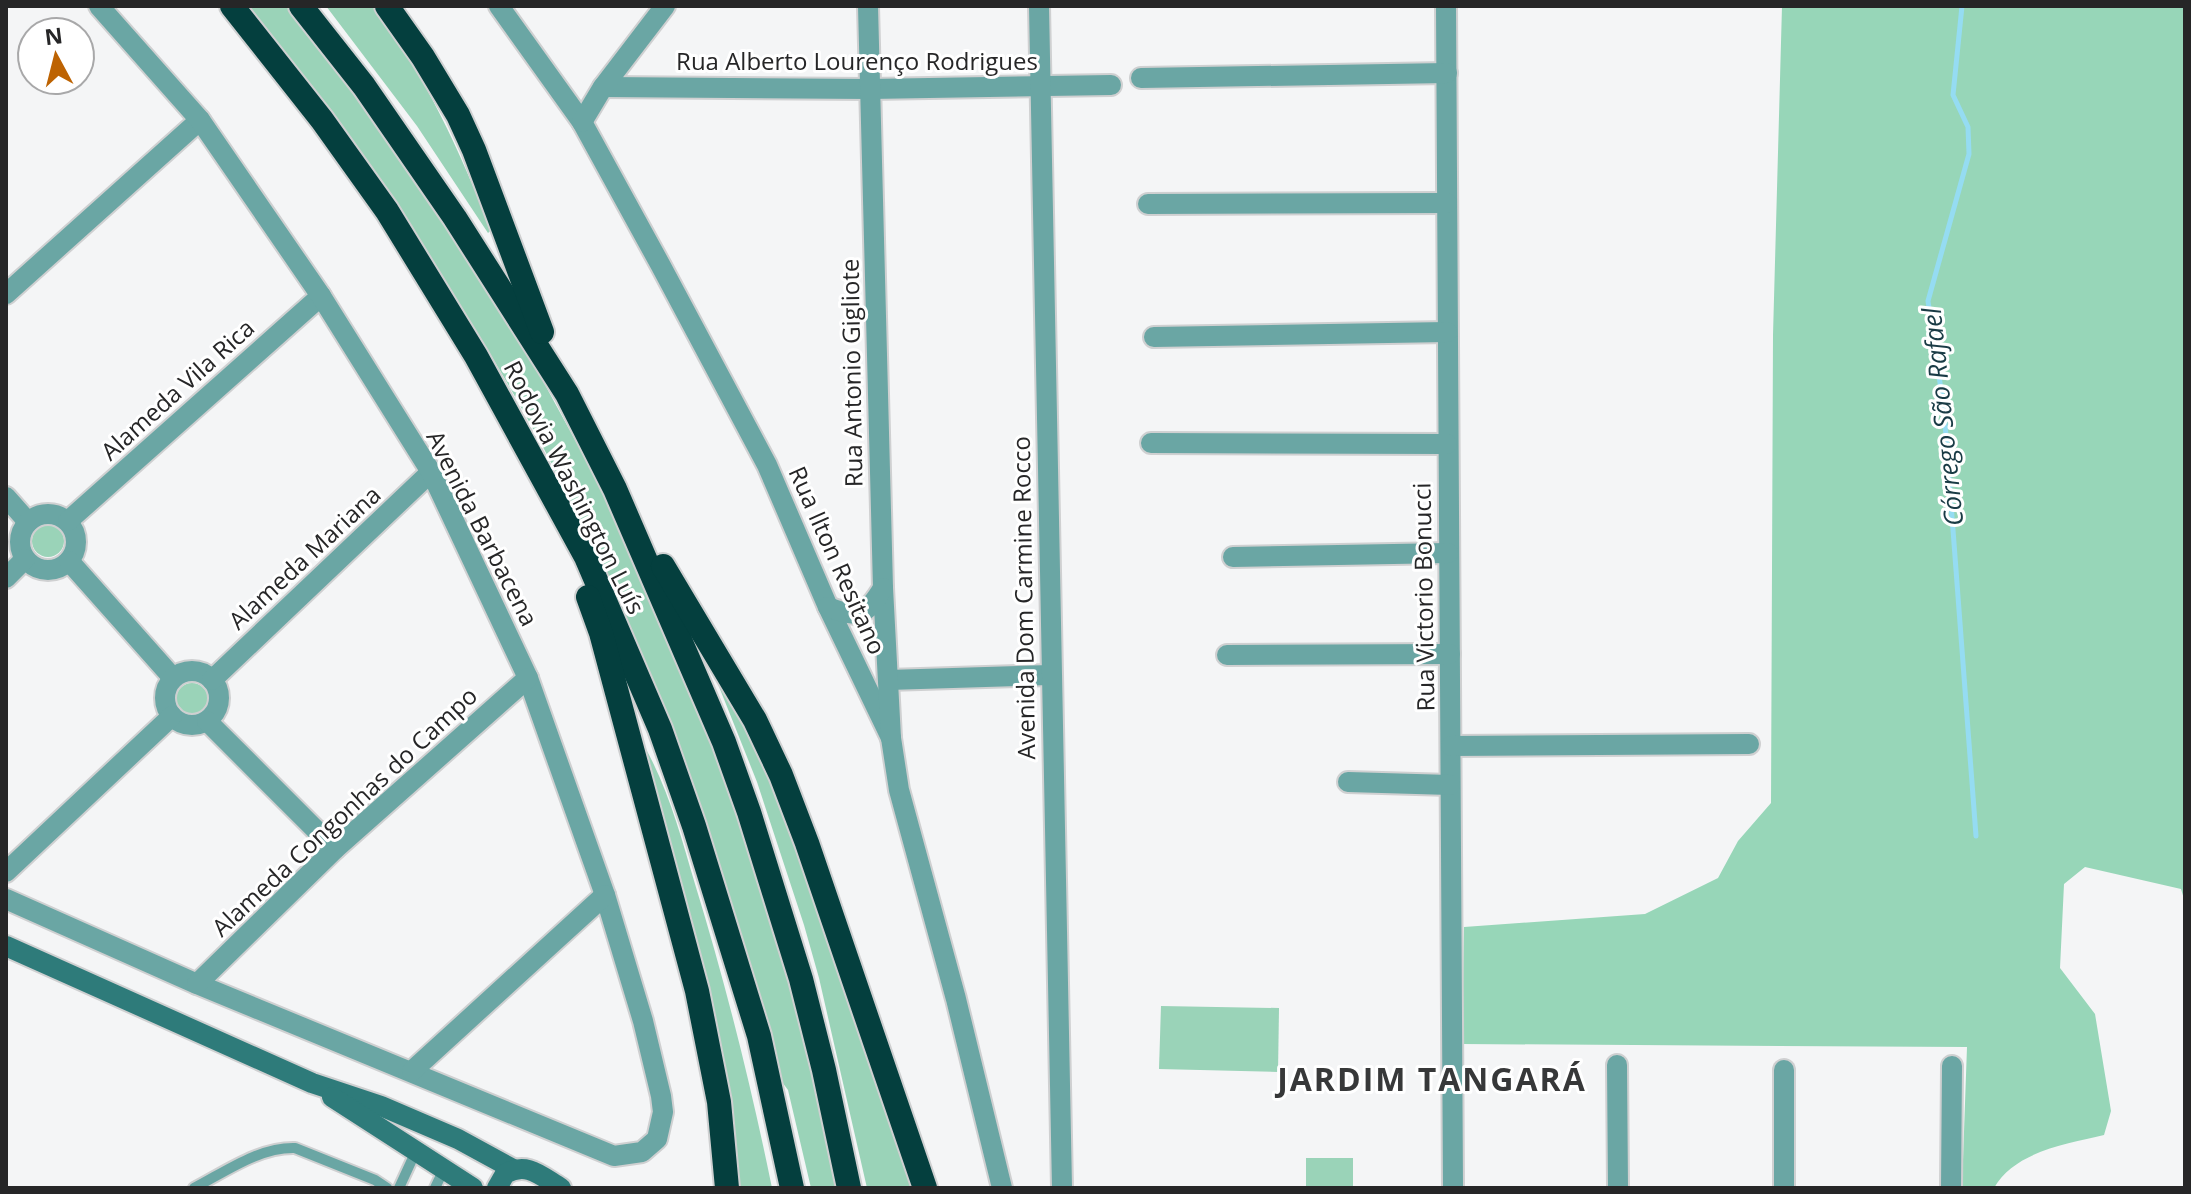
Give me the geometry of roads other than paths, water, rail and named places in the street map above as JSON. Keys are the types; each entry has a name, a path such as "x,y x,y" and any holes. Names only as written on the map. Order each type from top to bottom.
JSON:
{"highway":[{"name":"Rodovia Washington Luís","path":"232,6 322,120 387,211 476,356 586,557 660,729 734,949 759,1036 792,1188"},
{"name":"Rodovia Washington Luís","path":"301,6 408,148 567,394 615,489 718,727 749,812 801,979 849,1188"},
{"path":"387,6 423,57 464,127 567,394"},
{"path":"542,479 601,633 697,991 719,1102 727,1188"},
{"path":"615,489 755,720 781,775 925,1188"}],"main road":[{"path":"6,946 312,1083 381,1106 458,1139 513,1169 529,1169 545,1182 561,1188"},
{"path":"312,1083 473,1188"},
{"path":"416,1151 429,1136 458,1139"},
{"path":"497,1188 505,1174 513,1169"}],"street":[{"name":"Avenida Barbacena","path":"99,6 200,120 321,296 431,472 528,678 605,895 643,1021 661,1096 661,1128 650,1146 633,1154 614,1156 412,1071"},
{"name":"Rua Ilton Resitano","path":"499,6 582,122 767,465 828,607 891,738 899,790 956,999 1002,1188"},
{"path":"582,122 603,87 665,6"},
{"name":"Rua Antonio Gigliote","path":"868,6 883,588 891,738"},
{"name":"Avenida Dom Carmine Rocco","path":"1039,6 1062,1188"},
{"name":"Rua Victorio Bonucci","path":"1446,6 1453,1188"},
{"path":"1141,78 1447,73"},
{"name":"Rua Alberto Lourenço Rodrigues","path":"603,87 870,89 1111,85"},
{"path":"6,294 200,120"},
{"path":"1148,204 1447,203"},
{"name":"Alameda Vila Rica","path":"68,521 321,296"},
{"path":"1154,337 1447,332"},
{"path":"1151,443 1447,444"},
{"name":"Alameda Mariana","path":"212,680 431,472"},
{"path":"6,497 28,522"},
{"path":"52,514 68,521 76,537 74,554 69,561 62,567 44,570 25,559 20,538 28,522 35,517 52,514"},
{"path":"1233,557 1448,553"},
{"path":"6,578 25,559"},
{"path":"69,561 173,678"},
{"path":"828,607 846,614 864,612 883,588"},
{"path":"1227,655 1450,654"},
{"path":"197,671 212,680 219,694 218,703 207,721 186,724 167,709 165,692 180,673 197,671"},
{"path":"888,680 1050,675"},
{"name":"Alameda Congonhas do Campo","path":"197,984 335,849 528,678"},
{"path":"6,872 172,716"},
{"path":"207,721 335,849"},
{"path":"1451,746 1749,744"},
{"path":"1348,782 1450,785"},
{"path":"6,899 197,984 412,1071 605,895"},
{"path":"1617,1065 1618,1188"},
{"path":"1951,1188 1952,1066"},
{"path":"1784,1070 1784,1188"}],"lane":[{"path":"194,1188 268,1151 295,1148 375,1180 387,1188"},
{"path":"399,1188 416,1151"},
{"path":"435,1188 444,1169"}],"waterway":[{"name":"Córrego São Rafael","path":"1962,6 1953,95 1968,127 1969,154 1928,301 1944,410 1976,836"}],"district":[{"name":"JARDIM TANGARÁ","path":"1432,1078"}]}
